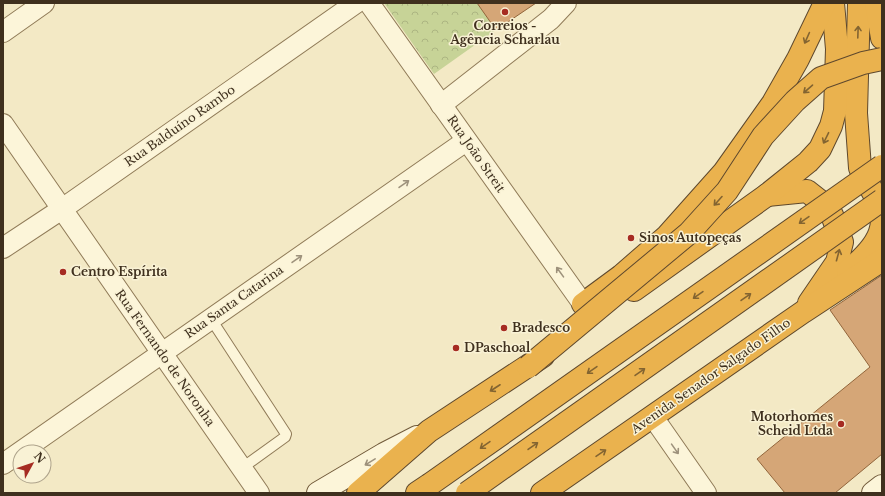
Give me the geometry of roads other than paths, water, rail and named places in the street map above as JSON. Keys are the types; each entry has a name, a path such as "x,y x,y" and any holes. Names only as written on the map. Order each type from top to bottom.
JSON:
{"highway":[{"path":"582,304 620,276 667,236 724,172 773,103 798,59 825,3"},
{"path":"358,493 429,431 528,367 767,195 808,162 820,149 831,126 835,111 837,49 833,3"},
{"path":"803,312 864,256 875,241 882,227 881,205 860,168 856,113 859,3"},
{"path":"876,3 882,38"},
{"path":"528,367 689,233 727,191 762,136 795,101 821,78 863,63 882,59"},
{"path":"423,489 882,166"},
{"path":"767,195 807,191 821,202 832,215 842,242 837,262 803,312"},
{"path":"467,493 881,205"},
{"name":"Avenida Senador Salgado Filho","path":"542,493 803,312 882,260"}],"main road":[{"path":"318,493 384,454 429,431"},
{"path":"873,493 882,486"}],"street":[{"path":"3,32 44,3"},
{"name":"Rua Balduíno Rambo","path":"3,248 62,209 356,3"},
{"name":"Rua João Streit","path":"369,3 582,304"},
{"path":"441,105 551,18 566,3"},
{"name":"Rua Fernando de Noronha","path":"3,124 259,493"},
{"name":"Rua Santa Catarina","path":"3,464 466,141"},
{"path":"653,417 706,493"}],"lane":[{"path":"211,319 286,434 285,437 242,468"}],"place":[{"name":"Correios - Agência Scharlau","path":"505,12"},
{"name":"Sinos Autopeças","path":"631,238"},
{"name":"Centro Espírita","path":"63,272"},
{"name":"Bradesco","path":"504,328"},
{"name":"DPaschoal","path":"456,348"},
{"name":"Motorhomes Scheid Ltda","path":"841,424"}]}
